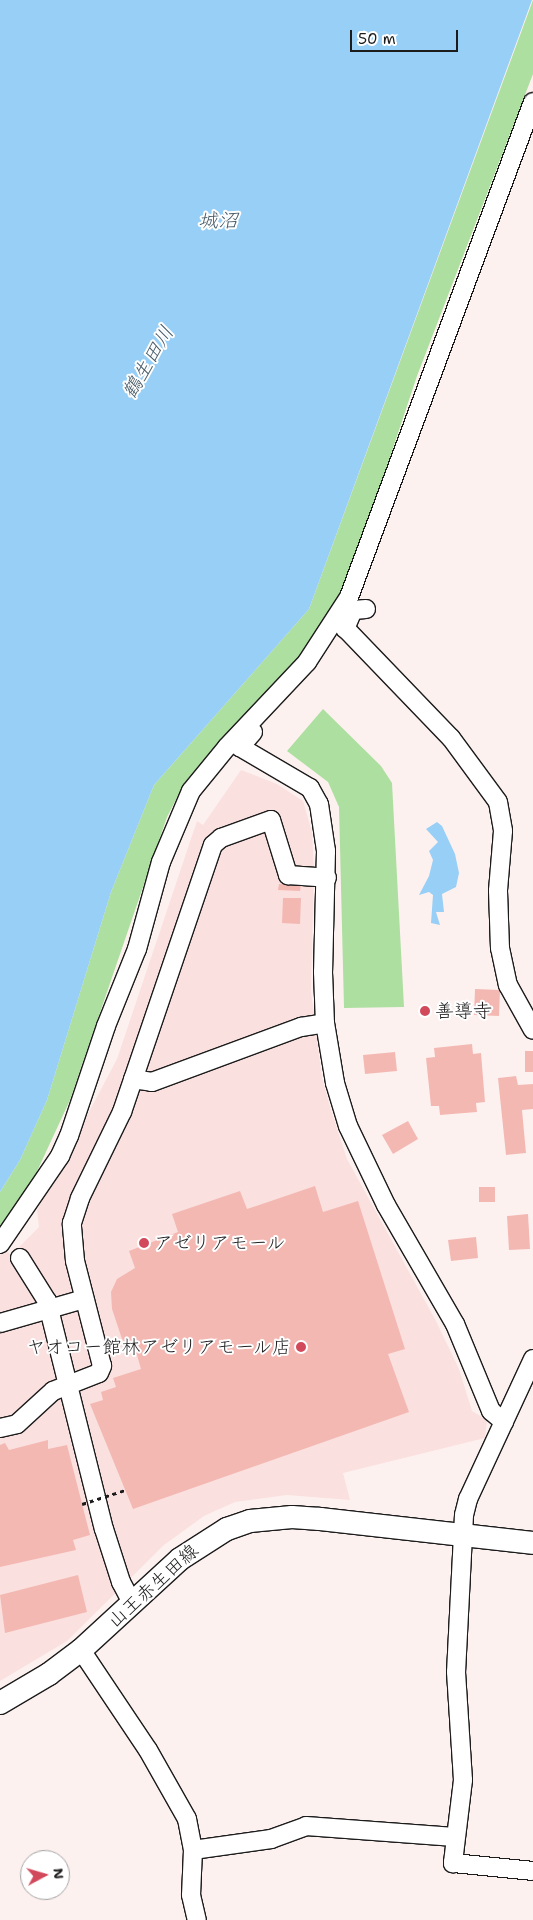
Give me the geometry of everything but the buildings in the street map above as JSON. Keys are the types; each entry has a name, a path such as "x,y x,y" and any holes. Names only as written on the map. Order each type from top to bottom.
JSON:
{"main road":[{"name":"山王赤生田線","path":"0,1703 49,1674 81,1650 203,1542 227,1529 250,1521 292,1517 462,1533 533,1543"}],"street":[{"path":"0,1244 60,1156 69,1136 106,1026 137,949 161,862 191,790 227,747 307,662 349,597 533,102"},
{"path":"366,609 354,610 345,628 308,678 240,747 292,776 315,796 323,823 327,878 322,972 325,1023 335,1083 361,1158 455,1324 491,1411 504,1422"},
{"path":"345,628 451,738 498,802 503,832 498,891 500,948 508,985 533,1030"},
{"path":"0,1428 17,1424 38,1402 68,1382 99,1373 102,1366 71,1241 72,1224 80,1198 110,1138 133,1079 213,845 221,838 271,820 288,874 327,878"},
{"path":"133,1079 152,1082 301,1027 325,1023"},
{"path":"20,1258 43,1292 50,1310 110,1550 132,1604"},
{"path":"0,1322 50,1310 84,1299"},
{"path":"533,1359 468,1499 462,1533 456,1672 463,1780 453,1863 533,1871"},
{"path":"81,1650 148,1750 187,1818 194,1850 191,1895 197,1920"},
{"path":"194,1850 270,1839 306,1826 456,1838"}],"path":[{"path":"82,1504 125,1490"}],"shaded area":[{"name":"アゼリアモール","path":"241,770 277,784 303,801 312,832 314,871 311,991 322,1078 331,1110 347,1159 436,1321 459,1369 472,1411 487,1420 485,1438 343,1473 350,1500 287,1495 235,1502 204,1516 164,1545 67,1641 0,1681 0,1255 5,1249 11,1255 39,1227 37,1210 117,1059 197,821 203,825"}],"green space":[{"path":"533,0 533,74 417,376 343,598 281,683 218,743 185,782 167,817 70,1100 33,1180 0,1228 0,1192 20,1160 47,1100 111,892 154,785 309,609"},
{"path":"323,709 381,766 392,783 404,1007 344,1008 339,807 328,782 287,751"}],"water":[{"name":"城沼","path":"0,0 532,0 309,609 154,785 111,892 47,1100 20,1160 0,1192"},
{"path":"437,822 442,826 455,854 459,873 456,887 442,894 444,912 436,912 440,925 431,923 433,895 429,892 419,895 429,876 433,860 429,851 438,842 426,829"}],"place":[{"name":"善導寺","path":"425,1011"},
{"name":"アゼリアモール","path":"144,1243"},
{"name":"ヤオコー館林アゼリアモール店","path":"301,1347"}],"water label":[{"name":"鶴生田川","path":"148,362"}]}
